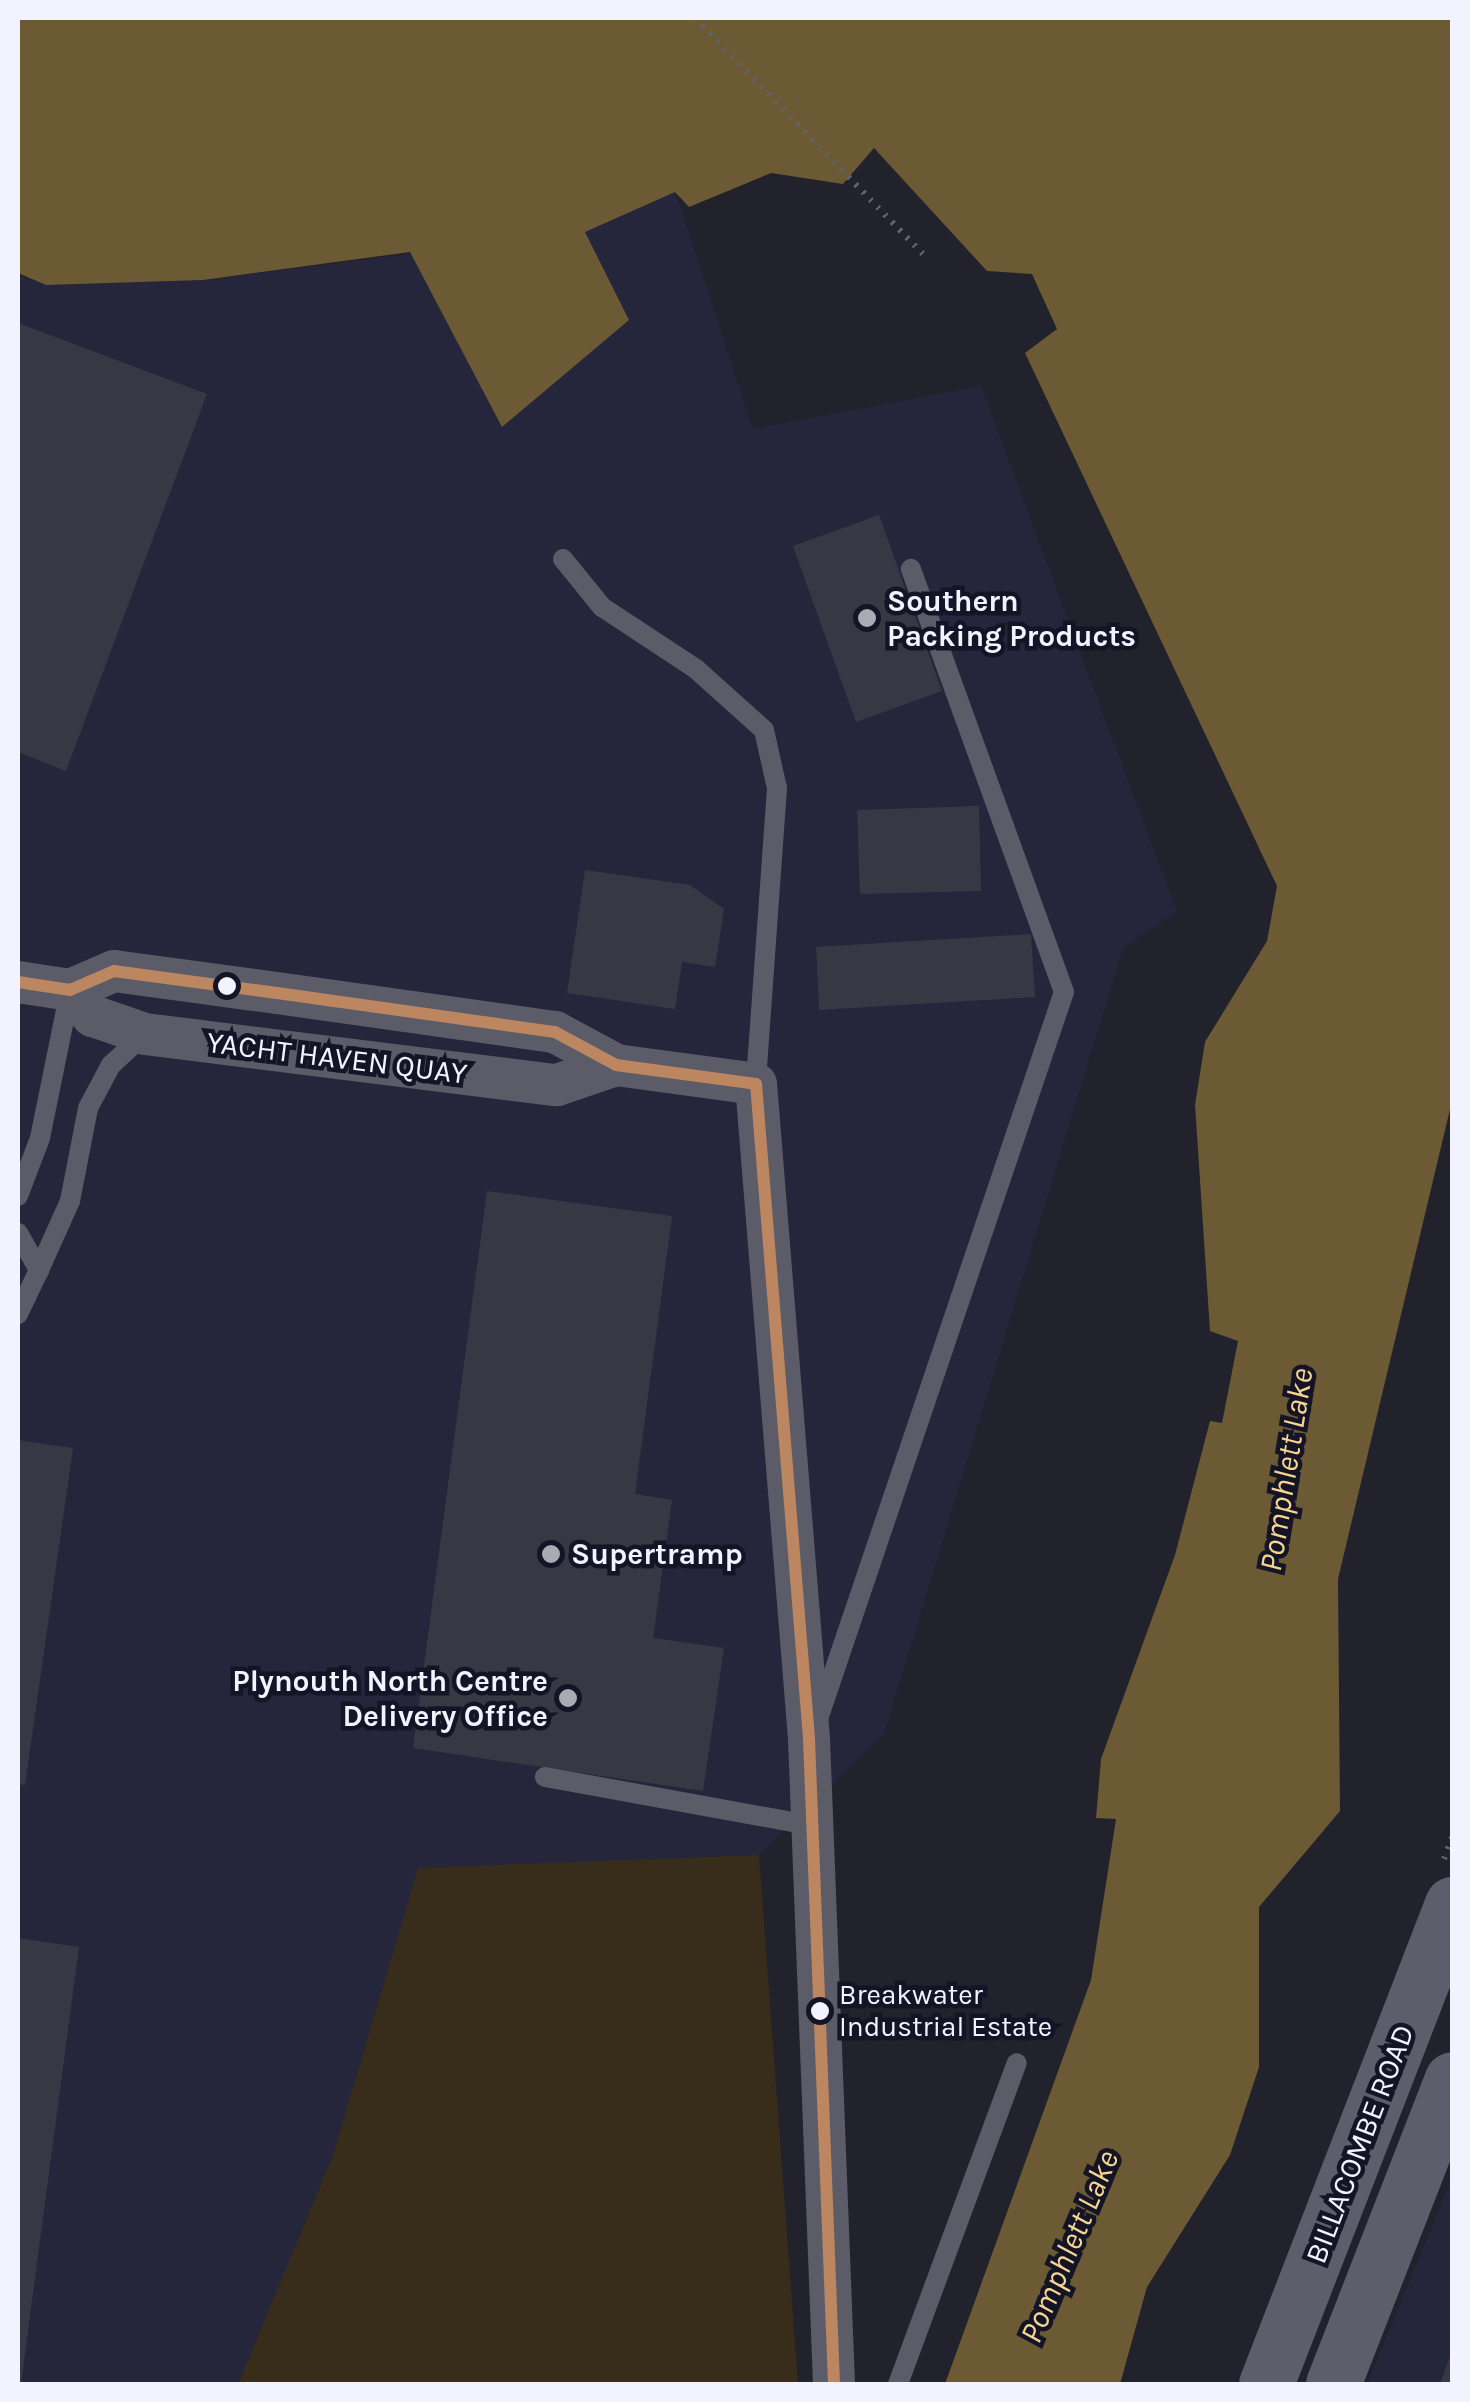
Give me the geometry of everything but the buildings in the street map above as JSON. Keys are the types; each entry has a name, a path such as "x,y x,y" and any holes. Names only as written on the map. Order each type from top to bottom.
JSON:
{"main road":[{"name":"BILLACOMBE ROAD","path":"1266,2384 1433,1997 1452,1904"},
{"name":"BILLACOMBE ROAD","path":"1333,2384 1452,2079"}],"street":[{"name":"YACHT HAVEN QUAY","path":"616,1065 558,1085 145,1034 93,1016 70,990 114,971 277,992 556,1032 616,1065 756,1084"},
{"path":"18,982 70,990"},
{"path":"756,1084 809,1738 834,2384"}],"lane":[{"path":"564,560 602,608 696,669 764,730 776,788 756,1084"},
{"path":"809,1738 843,1662 1064,992 911,569"},
{"path":"18,1196 40,1138 70,990"},
{"path":"18,1314 70,1201 88,1108 111,1065 145,1034"},
{"path":"18,1233 39,1270"},
{"path":"545,1777 668,1792 814,1826"},
{"path":"898,2384 1017,2063"}],"path":[{"path":"695,18 925,256"}],"shaded area":[{"path":"675,191 753,429 981,386 1177,912 1123,948 884,1734 759,1855 418,1869 333,2155 238,2384 18,2384 18,275 46,285 203,280 584,232"},
{"path":"759,1855 798,2384 238,2384 333,2155 418,1868"},
{"path":"1452,2178 1452,2384 1367,2384"}],"water":[{"name":"Pomphlett Lake","path":"18,18 1452,18 1452,1101 1338,1579 1340,1811 1259,1907 1259,2067 1230,2155 1147,2287 1120,2384 945,2384 1091,1980 1116,1819 1096,1818 1101,1759 1175,1555 1210,1421 1222,1423 1238,1341 1210,1331 1195,1105 1205,1042 1267,941 1277,886 1025,353 1057,329 1032,274 987,271 874,148 843,184 771,173 689,207 675,192 585,232 629,320 502,427 410,252 203,280 46,285 18,273"}],"transit line":[{"path":"18,982 70,990 114,971 277,993 555,1032 616,1065 756,1084 809,1739 834,2384"}],"place":[{"name":"Southern Packing Products","path":"867,618"},
{"name":"Supertramp","path":"551,1554"},
{"name":"Plynouth North Centre Delivery Office","path":"568,1698"},
{"name":"Breakwater Industrial Estate","path":"820,2011"}]}
